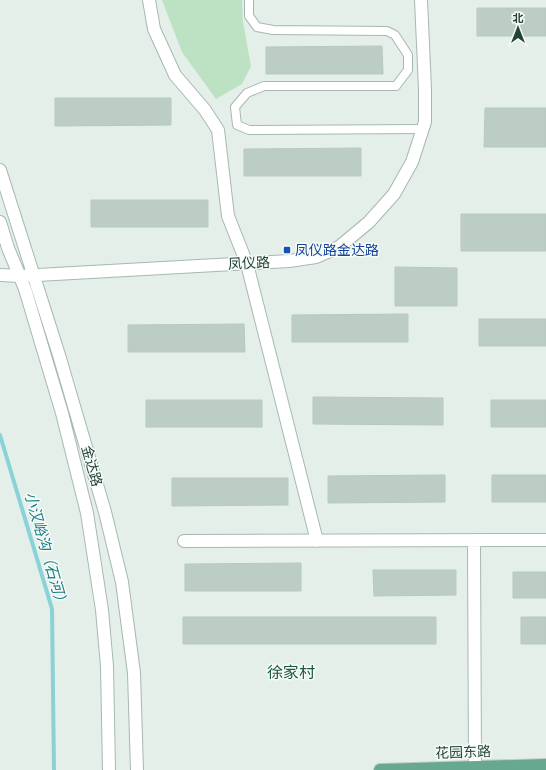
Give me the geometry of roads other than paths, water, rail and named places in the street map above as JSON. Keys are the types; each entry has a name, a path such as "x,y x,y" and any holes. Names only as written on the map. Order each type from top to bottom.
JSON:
{"main road":[{"name":"花园东路","path":"380,770 546,765"}],"street":[{"path":"149,0 154,29 175,75 205,110 218,130 228,216 247,264 317,541"},
{"name":"凤仪路","path":"0,275 20,276 289,261 316,257 340,247 369,222 394,194 412,162 425,122 421,0"},
{"name":"金达路","path":"0,170 61,362 106,512 122,582 134,673 137,770"},
{"name":"金达路","path":"0,222 8,248 20,276 62,413 87,513 102,610 107,666 109,770"},
{"path":"184,541 546,540"},
{"path":"474,541 475,767"}],"lane":[{"path":"249,0 249,16 257,27 273,30 387,31 395,35 408,55 408,70 396,86 264,86 247,93 235,107 237,125 249,130 422,129"}],"waterway":[{"name":"小汉峪沟（石河）","path":"0,435 52,609 54,770"}],"place":[{"name":"凤仪路金达路","path":"287,250"}],"district":[{"name":"徐家村","path":"291,672"}]}
